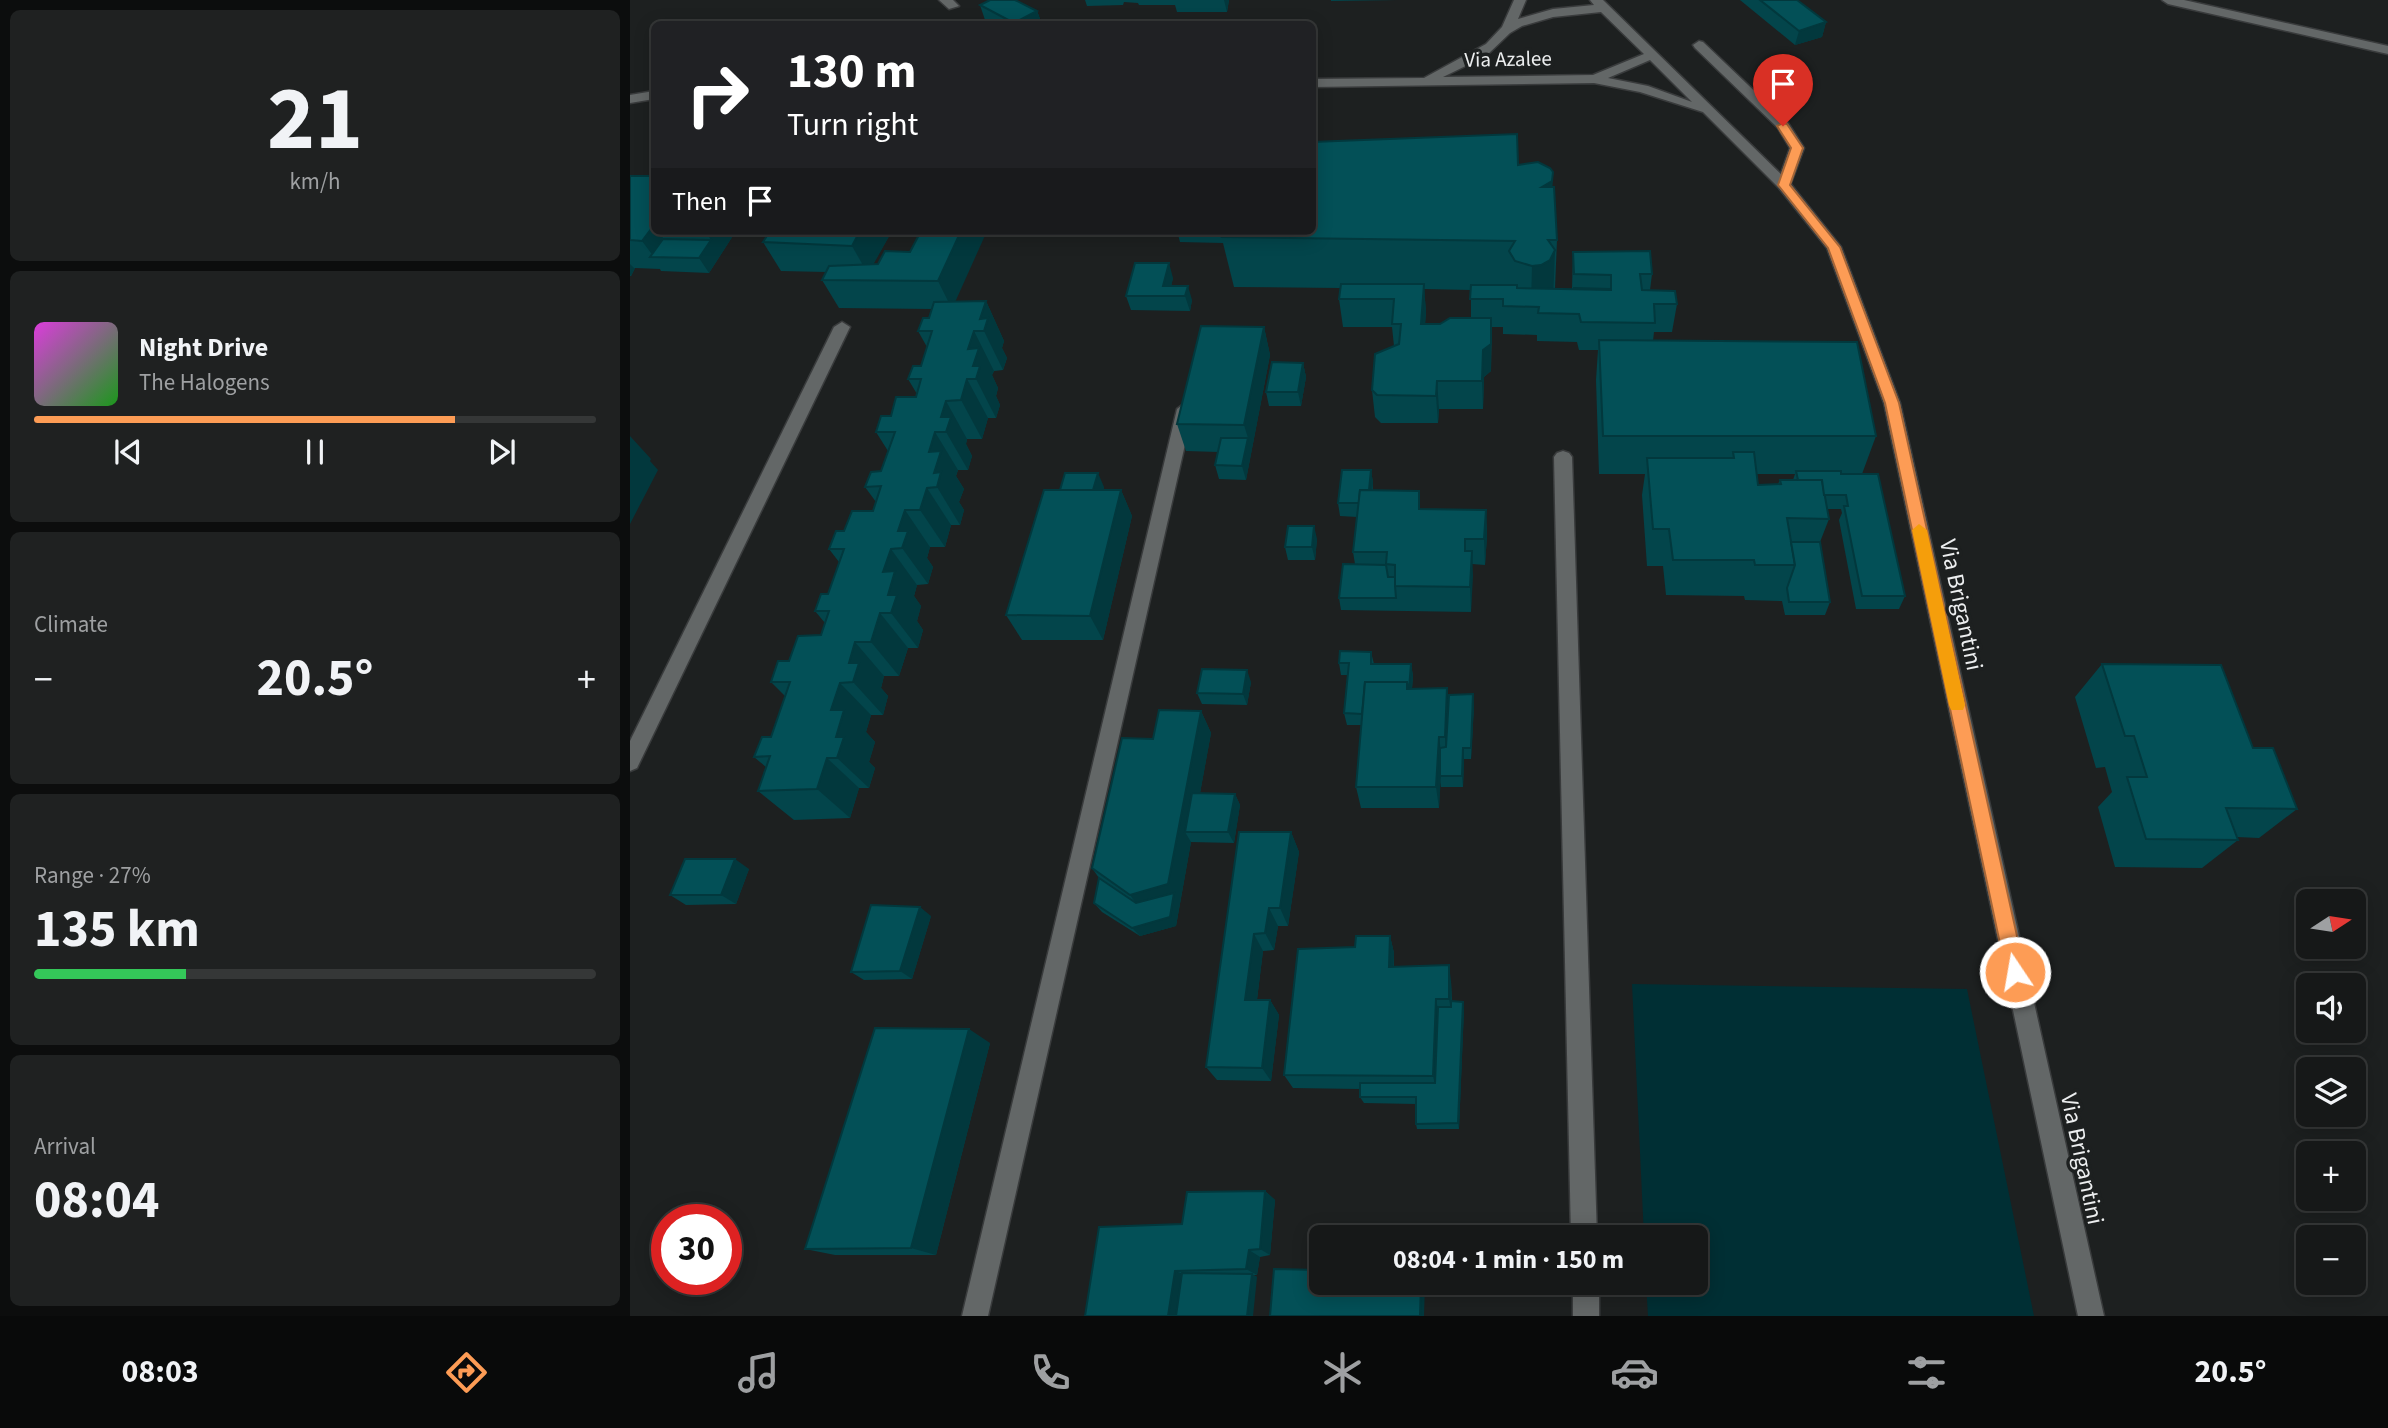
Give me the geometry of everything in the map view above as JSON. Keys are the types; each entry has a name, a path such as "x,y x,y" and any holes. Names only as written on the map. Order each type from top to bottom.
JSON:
{"street":[{"name":"Via Azalee","path":"1506,30 1520,0"},
{"path":"2168,0 2388,50"},
{"name":"Via Azalee","path":"1423,81 1479,55 1506,30 1524,19 1600,4"},
{"name":"Via Brigantini","path":"1600,4 1784,185 1834,247 1892,403 2091,1316"},
{"path":"1699,45 1783,126 1797,148 1784,185"},
{"name":"Via Azalee","path":"1594,79 1652,55"},
{"name":"Via Azalee","path":"1316,83 1594,79 1643,89 1676,102 1709,110"},
{"path":"630,99 651,96"},
{"path":"630,762 842,327"},
{"path":"975,1316 1188,398"},
{"path":"1563,457 1584,1225"},
{"path":"1586,1295 1586,1316"}],"shaded area":[{"path":"1632,984 1967,989 2034,1316 1648,1316 1647,1295 1708,1295 1708,1225 1643,1225"}],"building":[{"path":"990,0 1015,0 1037,11 1018,21 1010,21 980,5"},
{"path":"1760,0 1797,0 1826,22 1799,31"},
{"path":"1517,134 1518,165 1538,162 1553,172 1552,181 1542,187 1554,187 1557,240 1548,240 1555,250 1550,260 1532,266 1515,261 1509,251 1515,241 1222,237 1316,235 1316,142"},
{"path":"630,176 651,176 651,229 642,241 630,240"},
{"path":"767,235 858,235 852,246 763,242"},
{"path":"919,235 959,235 938,281 822,280 829,266 878,264 885,251 910,252"},
{"path":"663,239 711,240 699,258 650,257"},
{"path":"1650,251 1652,274 1640,274 1642,290 1675,291 1677,304 1654,304 1655,323 1581,322 1579,314 1538,313 1539,307 1503,306 1503,299 1470,299 1471,285 1611,290 1611,275 1574,274 1573,252"},
{"path":"1135,263 1169,263 1163,286 1188,286 1185,296 1126,296"},
{"path":"1341,284 1424,284 1421,324 1440,324 1450,318 1491,318 1491,344 1483,350 1482,381 1437,381 1436,396 1377,395 1372,390 1375,354 1399,344 1401,324 1392,324 1394,299 1339,299"},
{"path":"986,301 980,319 988,318 984,331 974,331 968,349 979,348 973,366 980,366 976,379 967,379 961,400 946,401 941,417 951,417 946,432 935,432 929,452 941,451 934,473 941,472 937,487 927,488 920,510 905,510 898,531 908,531 902,548 891,549 883,572 895,571 888,595 897,595 891,613 880,613 871,642 855,642 849,663 859,663 853,682 840,683 831,710 844,710 836,737 844,737 837,758 827,758 817,789 758,791 770,756 754,757 762,737 771,737 790,682 771,682 778,661 789,661 798,636 821,635 829,611 815,611 821,594 828,594 844,549 829,549 836,531 844,531 852,511 873,511 881,486 865,487 871,472 881,471 895,432 876,432 881,416 891,416 896,397 916,397 921,379 908,379 913,366 921,366 932,331 918,331 923,318 929,318 934,302"},
{"path":"1201,326 1264,327 1244,425 1177,424"},
{"path":"1599,340 1857,342 1876,436 1603,436"},
{"path":"1272,362 1303,363 1298,392 1266,392"},
{"path":"1221,438 1248,438 1242,466 1215,465"},
{"path":"1733,452 1754,452 1758,485 1781,484 1780,480 1822,480 1829,519 1787,518 1795,565 1755,565 1754,560 1673,560 1669,529 1653,529 1647,458 1734,458"},
{"path":"1342,470 1371,470 1369,490 1360,490 1359,503 1338,503"},
{"path":"1796,471 1878,474 1905,596 1862,596 1844,506 1848,506 1846,495 1824,495 1822,480 1798,480"},
{"path":"1065,473 1098,473 1093,490 1060,490"},
{"path":"1044,490 1121,490 1090,616 1006,615"},
{"path":"1360,490 1419,491 1419,509 1486,510 1484,539 1465,539 1465,551 1472,551 1470,587 1395,586 1395,565 1386,564 1387,552 1353,552"},
{"path":"1288,526 1314,526 1312,547 1285,547"},
{"path":"1791,542 1820,542 1830,602 1789,602 1787,588 1795,565"},
{"path":"1343,564 1386,565 1388,577 1395,577 1396,598 1339,598"},
{"path":"1340,651 1371,652 1371,664 1411,664 1409,689 1407,682 1365,682 1362,714 1344,713 1349,663 1339,663"},
{"path":"2102,664 2221,665 2253,748 2273,748 2297,809 2226,808 2238,840 2146,839 2127,777 2147,777 2134,736 2125,736"},
{"path":"1202,669 1247,670 1243,694 1197,693"},
{"path":"1365,682 1407,682 1407,689 1447,688 1445,737 1439,737 1436,787 1356,787"},
{"path":"1473,694 1471,748 1463,748 1462,776 1440,776 1440,748 1446,747 1449,695"},
{"path":"1159,710 1201,711 1168,884 1130,895 1092,868 1122,738 1153,739"},
{"path":"1192,793 1235,794 1228,832 1185,832"},
{"path":"1239,832 1291,832 1280,908 1269,908 1265,933 1254,934 1245,1000 1270,1000 1262,1068 1206,1067"},
{"path":"685,859 735,859 721,895 670,895"},
{"path":"1099,878 1136,903 1174,893 1170,917 1132,928 1094,903"},
{"path":"871,905 920,907 900,971 851,972"},
{"path":"1356,936 1390,936 1389,967 1449,965 1449,999 1436,999 1433,1076 1284,1075 1298,949 1355,947"},
{"path":"1451,1001 1463,1002 1458,1123 1416,1124 1416,1097 1360,1097 1360,1083 1435,1083 1438,1007 1451,1007"},
{"path":"875,1028 969,1029 911,1248 805,1249"},
{"path":"1265,1191 1260,1249 1249,1250 1246,1269 1175,1271 1168,1316 1085,1316 1099,1227 1182,1224 1187,1192"},
{"path":"1274,1269 1309,1270 1309,1295 1421,1295 1420,1316 1270,1316"},
{"path":"1182,1273 1252,1274 1247,1316 1176,1316"}],"slow traffic":[{"path":"1919,530 1957,705"}],"route":[{"path":"1783,126 1797,148 1784,185 1834,247 1892,403 2015,972"}]}
